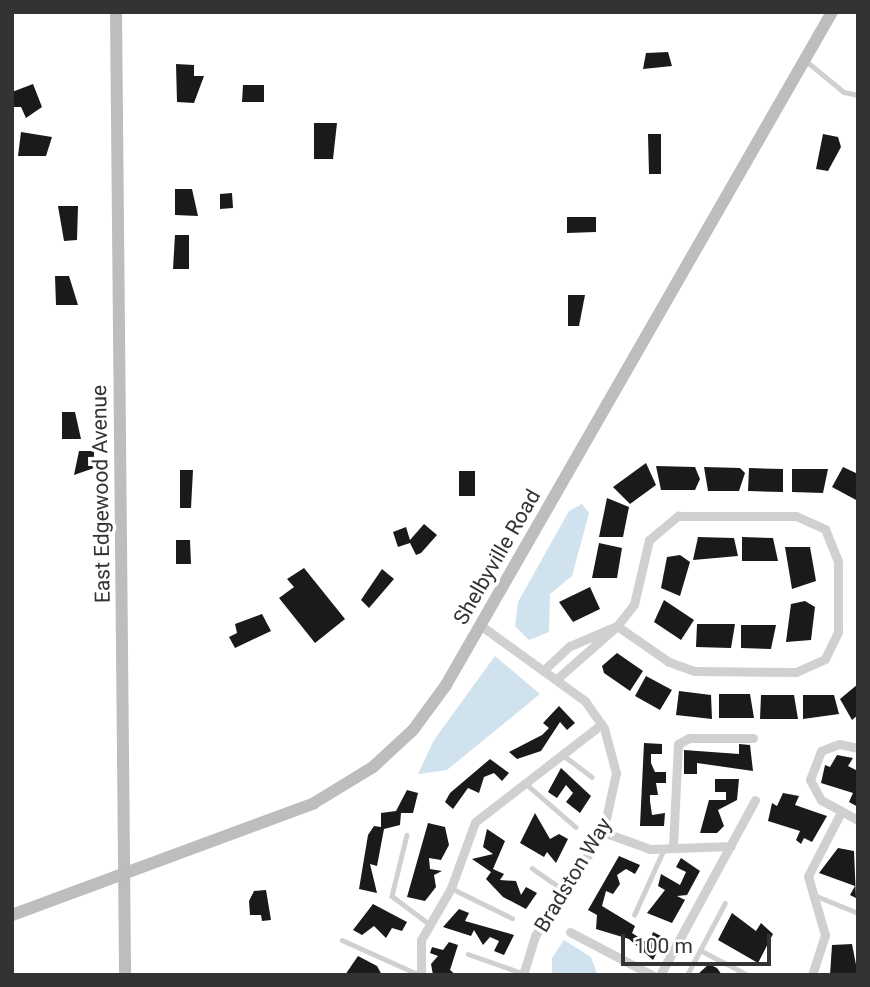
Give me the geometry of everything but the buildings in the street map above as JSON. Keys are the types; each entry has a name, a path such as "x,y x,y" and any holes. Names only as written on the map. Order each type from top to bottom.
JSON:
{"main road":[{"name":"East Edgewood Avenue","path":"116,12 125,975"},
{"name":"Shelbyville Road","path":"12,915 314,803 361,776 419,723 481,625 832,12"}],"street":[{"path":"558,678 617,626 634,604 649,540 678,516 805,518 829,534 838,562 838,632 828,656 806,671 690,670 617,626"},
{"name":"Bradston Way","path":"481,625 558,678 602,724 616,773 603,832 535,936 523,974"},
{"path":"545,669 570,646 617,626"},
{"path":"420,975 418,954 428,923 450,888 475,822 602,724"},
{"path":"669,846 678,744 688,738 753,738"},
{"path":"858,748 828,747 810,769 816,795 858,820"},
{"path":"660,975 755,800"},
{"path":"812,975 825,935 813,895 810,871 841,812"},
{"path":"603,832 647,848 731,846"},
{"path":"570,933 652,975"}],"lane":[{"path":"804,60 839,89 858,94"},
{"path":"562,754 592,778"},
{"path":"525,783 576,827"},
{"path":"407,835 392,896 428,923"},
{"path":"634,915 669,846"},
{"path":"532,869 565,891"},
{"path":"450,888 512,918"},
{"path":"813,895 858,913"},
{"path":"687,975 725,903"},
{"path":"342,940 420,975"},
{"path":"700,950 748,975"},
{"path":"468,954 523,974"}],"water":[{"path":"582,504 589,513 572,576 550,594 549,632 529,640 515,626 518,602 569,511"},
{"path":"495,656 540,694 447,770 418,774 434,740"},
{"path":"564,940 591,957 597,974 552,975 552,958"}]}
